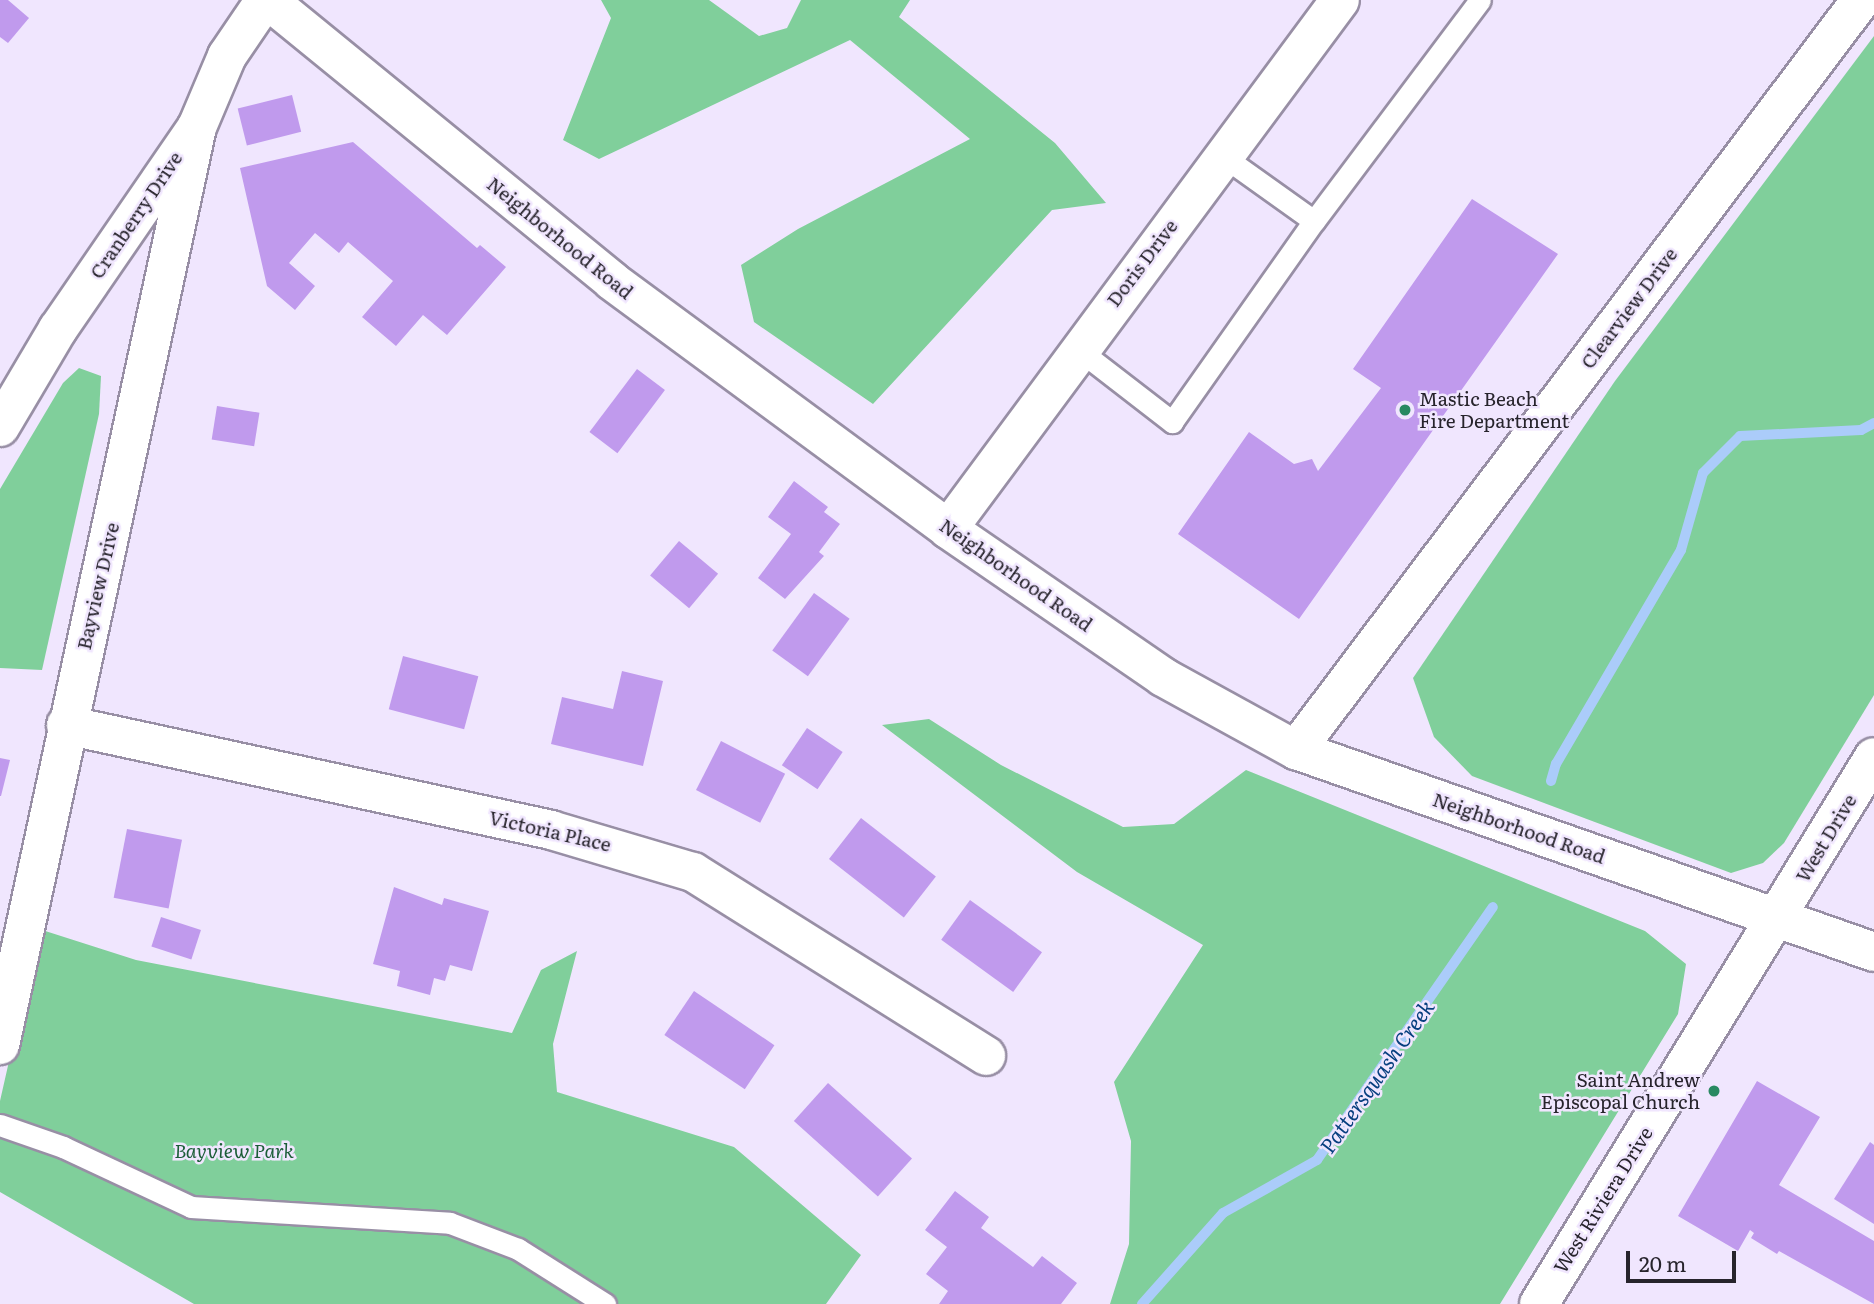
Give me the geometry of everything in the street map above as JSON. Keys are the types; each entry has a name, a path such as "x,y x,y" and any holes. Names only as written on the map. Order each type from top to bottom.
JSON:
{"street":[{"name":"Cranberry Drive","path":"0,427 58,329 197,127 227,56 267,0"},
{"name":"Neighborhood Road","path":"267,0 612,281 948,529 1163,677 1296,750 1874,952"},
{"name":"Doris Drive","path":"948,529 1340,0"},
{"name":"Clearview Drive","path":"1296,750 1861,0"},
{"name":"Bayview Drive","path":"0,1045 66,725 197,127"},
{"name":"Victoria Place","path":"66,725 551,830 693,872 986,1056"},
{"name":"West Drive","path":"1778,918 1874,757"},
{"name":"West Riviera Drive","path":"1539,1304 1778,918"}],"lane":[{"path":"1079,350 1172,422 1314,221 1480,0"},
{"path":"1223,156 1314,221"},
{"path":"0,1125 63,1147 191,1207 450,1223 518,1250 604,1304"}],"green space":[{"path":"601,0 709,0 759,36 787,28 801,0 910,0 899,17 1055,143 1106,203 1052,210 873,404 754,322 741,265 798,229 970,139 850,40 599,159 563,140 611,18"},
{"path":"1874,36 1874,695 1784,843 1763,863 1731,873 1472,776 1434,737 1413,678 1615,381"},
{"path":"79,368 101,376 99,414 42,670 0,668 0,489 63,383"},
{"path":"929,719 1001,765 1123,827 1174,824 1246,770 1645,931 1686,964 1678,1014 1500,1304 1110,1304 1129,1244 1131,1141 1114,1082 1203,945 1077,872 882,725"},
{"name":"Bayview Park","path":"39,929 136,960 512,1033 541,970 577,951 553,1044 557,1092 734,1147 861,1255 826,1304 194,1304 0,1192 0,1101"}],"building":[{"path":"0,0 8,0 29,18 8,43 0,37"},
{"path":"292,95 301,132 247,145 238,109"},
{"path":"353,142 477,248 480,245 506,267 447,335 423,315 396,346 362,317 393,281 348,242 339,253 315,233 289,263 315,286 295,310 267,286 240,168"},
{"name":"Mastic Beach Fire Department","path":"1472,199 1558,254 1299,619 1178,534 1249,432 1294,464 1312,459 1318,471 1381,388 1353,369"},
{"path":"637,369 665,390 617,453 589,432"},
{"path":"217,406 259,413 254,446 212,440"},
{"path":"794,481 828,507 824,512 840,524 819,552 824,556 785,599 758,578 791,534 768,517"},
{"path":"679,541 718,574 689,608 650,575"},
{"path":"814,593 850,619 808,676 772,650"},
{"path":"403,656 478,676 464,729 389,709"},
{"path":"622,671 663,681 643,766 551,744 562,697 613,709"},
{"path":"807,728 843,752 817,789 782,765"},
{"path":"721,741 785,774 760,823 696,790"},
{"path":"0,758 10,760 1,796 0,796"},
{"path":"861,818 936,876 904,917 829,859"},
{"path":"127,829 182,840 169,908 114,898"},
{"path":"394,887 442,905 444,898 489,911 472,971 450,965 445,981 434,978 430,995 397,986 400,971 373,964"},
{"path":"970,900 1042,952 1013,992 941,940"},
{"path":"161,917 201,930 191,959 151,946"},
{"path":"694,991 774,1045 745,1089 664,1035"},
{"path":"1757,1081 1820,1117 1779,1185 1874,1241 1874,1304 1779,1251 1777,1254 1751,1238 1754,1233 1750,1230 1738,1251 1678,1216"},
{"path":"828,1083 912,1159 878,1197 794,1121"},
{"path":"1870,1142 1874,1145 1874,1224 1834,1199"},
{"path":"955,1191 989,1217 981,1228 1033,1267 1042,1256 1077,1283 1061,1304 939,1304 948,1291 926,1274 947,1247 925,1230"}],"waterway":[{"name":"Pattersquash Creek","path":"1551,781 1556,764 1681,550 1703,473 1740,436 1861,430 1874,423"},
{"name":"Pattersquash Creek","path":"1142,1304 1223,1213 1317,1160 1493,907"}],"place":[{"name":"Mastic Beach Fire Department","path":"1405,410"},
{"name":"Saint Andrew Episcopal Church","path":"1714,1091"}]}
